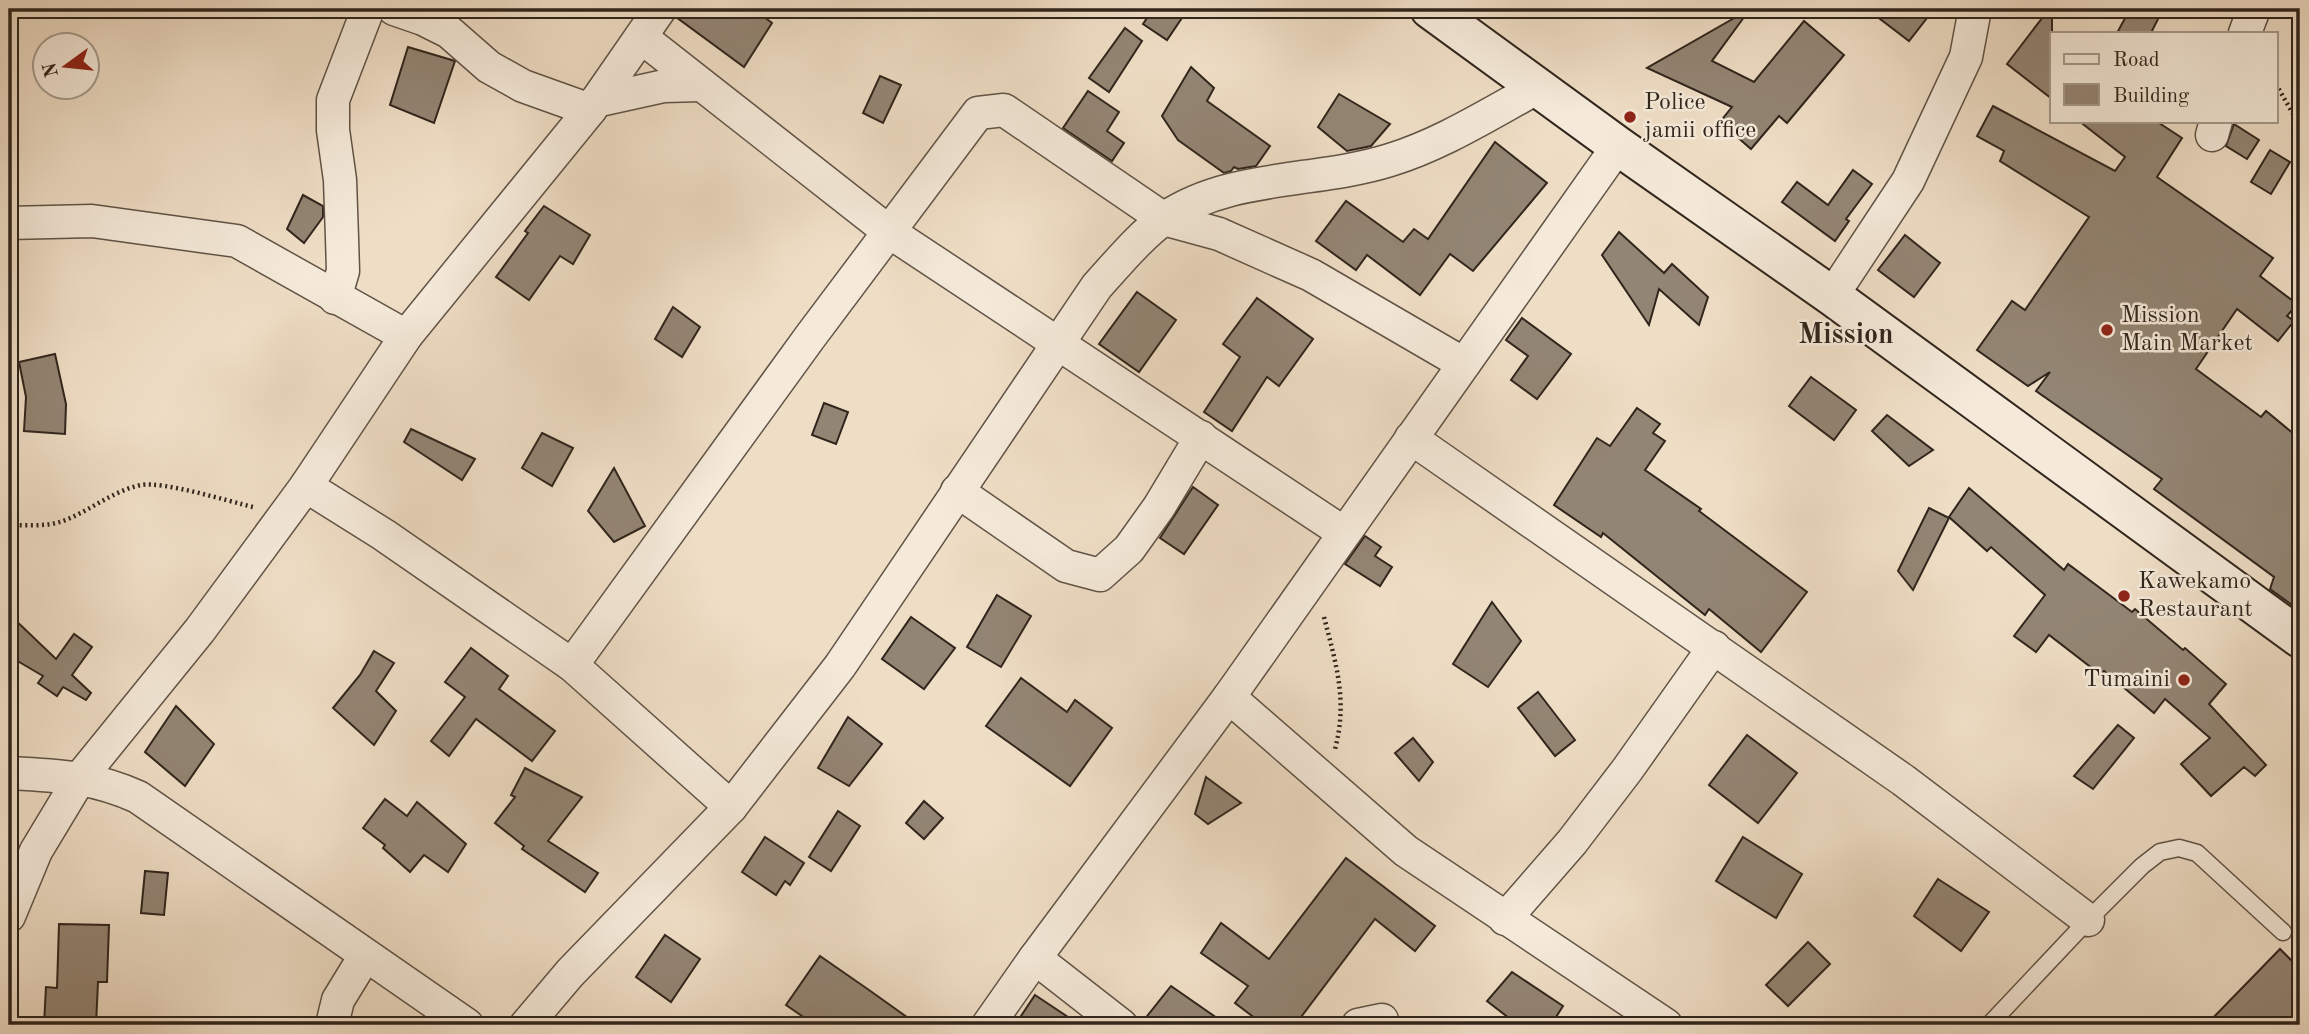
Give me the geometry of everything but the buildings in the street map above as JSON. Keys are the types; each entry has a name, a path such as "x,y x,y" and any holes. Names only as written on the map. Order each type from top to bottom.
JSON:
{"main road":[{"path":"1430,9 1618,146 1832,296 2300,638"}],"street":[{"path":"335,298 343,271 340,180 333,130 333,100 368,9"},
{"path":"394,9 449,32 489,67 523,86 593,106 664,86 701,85"},
{"path":"9,916 36,851 80,778 200,630 306,486 406,336 593,106 660,9"},
{"path":"1832,296 1908,181 1966,57 1975,9"},
{"path":"2245,32 2254,9"},
{"path":"641,37 888,231 1344,533"},
{"path":"526,1025 570,973 731,807 840,666 1097,285 1164,219 1194,203 1242,188 1345,172 1391,160 1441,141 1537,88"},
{"path":"572,665 888,231 978,113 1004,110 1164,219 1219,234 1311,275 1464,364"},
{"path":"988,1025 1229,696 1618,146"},
{"path":"9,223 92,221 237,241 406,336"},
{"path":"957,491 1066,566 1100,575 1129,549 1159,507 1201,436"},
{"path":"1411,438 1903,780 2088,920"},
{"path":"306,486 384,535 572,665 731,807"},
{"path":"1505,919 1572,842 1714,648"},
{"path":"1229,696 1406,851 1666,1025"},
{"path":"9,773 80,778 111,785 138,797 467,1025"},
{"path":"332,1025 338,1000 365,956"},
{"path":"1035,958 1121,1025"}],"lane":[{"path":"1989,1025 2088,920 2142,866 2160,852 2179,848 2197,853 2283,932"}],"path":[{"path":"2278,88 2300,126"},
{"path":"9,525 48,524 64,520 105,498 142,485 159,485 285,514"},
{"path":"1313,578 1336,662 1341,697 1342,724 1325,780"}],"place":[{"name":"Police jamii office","path":"1630,117"},
{"name":"Mission Main Market","path":"2107,330"},
{"name":"Kawekamo Restaurant","path":"2124,596"},
{"name":"Tumaini","path":"2184,680"}],"district":[{"name":"Mission","path":"1846,336"}]}
